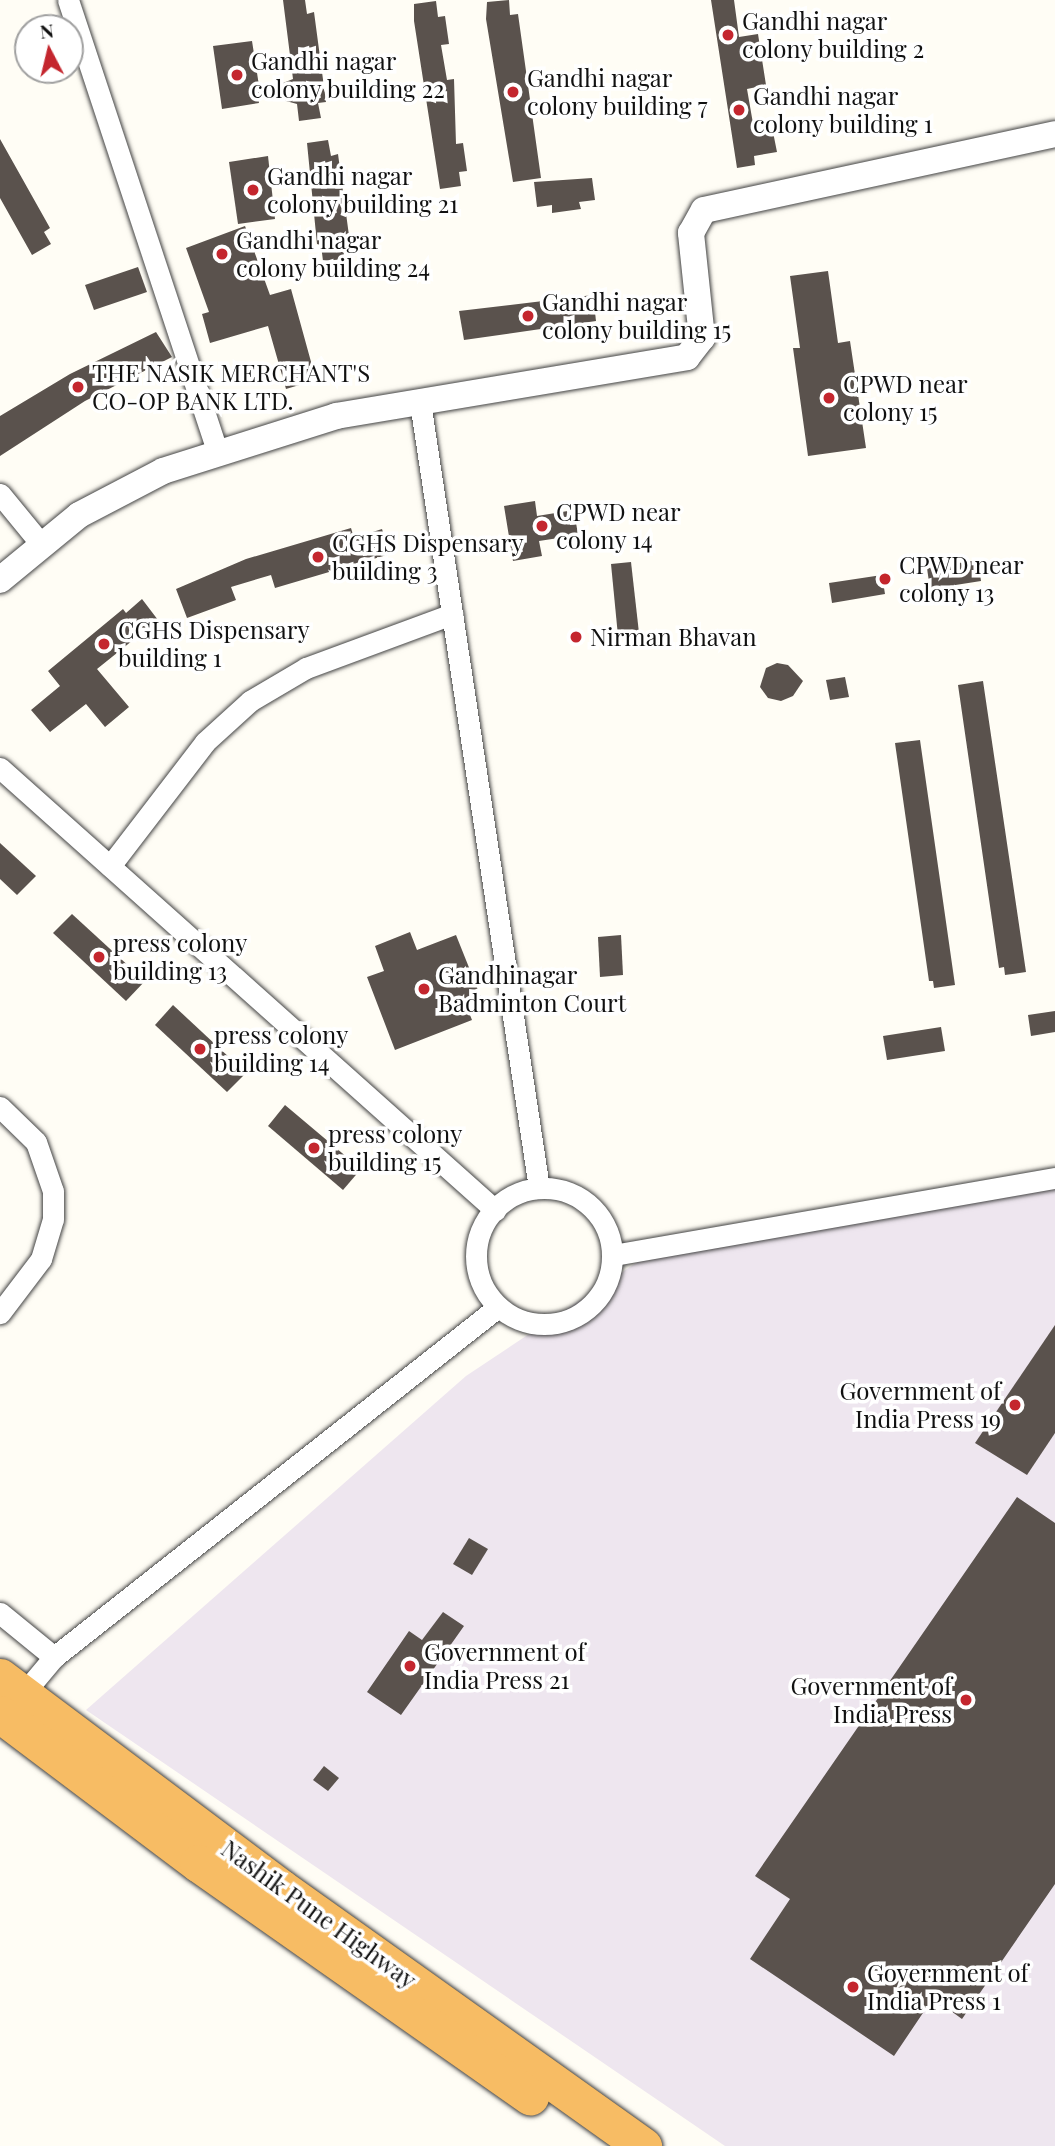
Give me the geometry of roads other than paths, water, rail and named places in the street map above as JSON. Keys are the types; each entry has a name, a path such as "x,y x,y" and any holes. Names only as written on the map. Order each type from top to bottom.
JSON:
{"highway":[{"name":"Nashik Pune Highway","path":"8,1695 198,1863 603,2146"},
{"name":"Nashik Pune Highway","path":"8,1695 643,2146"}],"street":[{"path":"68,0 218,454"},
{"path":"0,580 41,544 126,487 218,454 336,416 687,357 702,338 691,233 704,210 1055,134"},
{"path":"420,402 539,1188"},
{"path":"0,494 41,544"},
{"path":"110,866 205,742 250,701 306,668 452,614"},
{"path":"0,768 495,1210"},
{"path":"0,1107 36,1142 53,1191 53,1219 41,1259 0,1312"},
{"path":"613,1255 1055,1178"},
{"path":"539,1188 565,1190 584,1200 604,1221 613,1255 602,1294 576,1317 542,1325 521,1321 498,1307 483,1288 476,1265 476,1246 495,1210 506,1199 539,1188"},
{"path":"8,1695 498,1307"},
{"path":"0,1613 54,1657"}],"place":[{"name":"Gandhi nagar colony building 2","path":"728,35"},
{"name":"Gandhi nagar colony building 22","path":"237,75"},
{"name":"Gandhi nagar colony building 7","path":"513,92"},
{"name":"Gandhi nagar colony building 1","path":"739,110"},
{"name":"Gandhi nagar colony building 21","path":"253,190"},
{"name":"Gandhi nagar colony building 24","path":"222,254"},
{"name":"Gandhi nagar colony building 15","path":"528,316"},
{"name":"THE NASIK MERCHANT'S CO-OP BANK LTD.","path":"78,387"},
{"name":"CPWD near colony 15","path":"829,398"},
{"name":"CPWD near colony 14","path":"542,526"},
{"name":"CGHS Dispensary building 3","path":"318,557"},
{"name":"CPWD near colony 13","path":"885,579"},
{"name":"Nirman Bhavan","path":"576,637"},
{"name":"CGHS Dispensary building 1","path":"104,644"},
{"name":"press colony building 13","path":"99,957"},
{"name":"Gandhinagar Badminton Court","path":"424,989"},
{"name":"press colony building 14","path":"200,1049"},
{"name":"press colony building 15","path":"314,1148"},
{"name":"Government of India Press 19","path":"1015,1405"},
{"name":"Government of India Press 21","path":"410,1666"},
{"name":"Government of India Press","path":"966,1700"},
{"name":"Government of India Press 1","path":"853,1987"}]}
